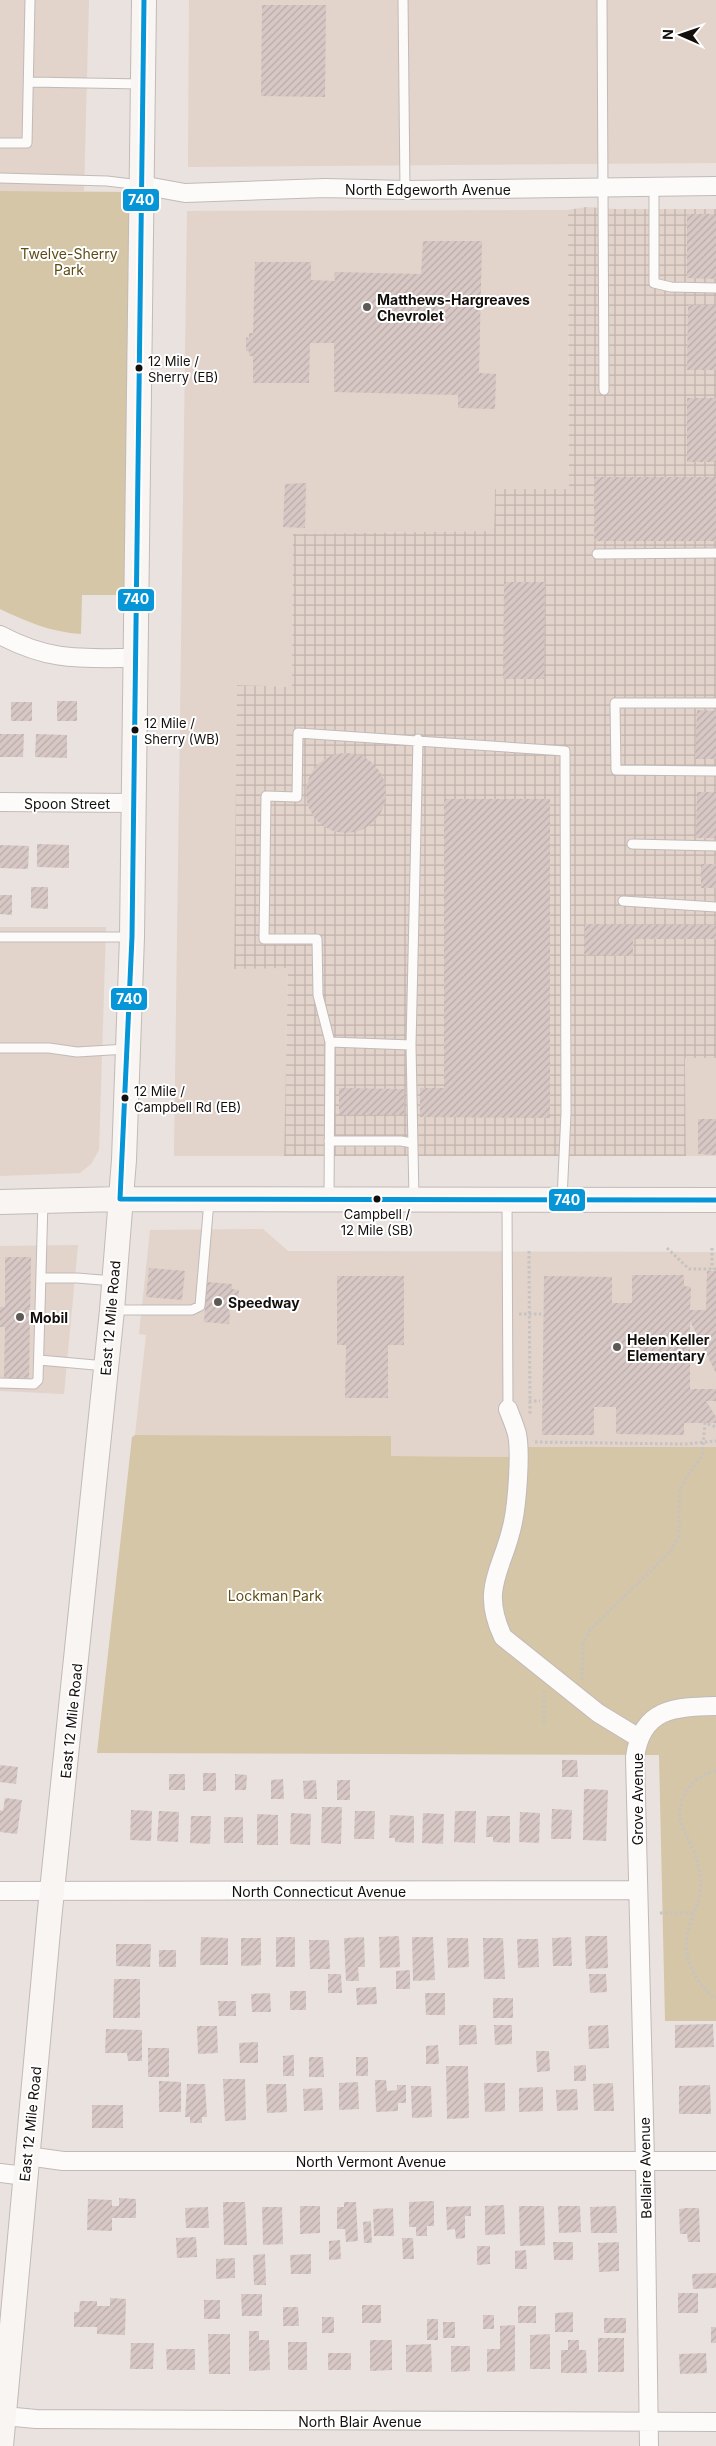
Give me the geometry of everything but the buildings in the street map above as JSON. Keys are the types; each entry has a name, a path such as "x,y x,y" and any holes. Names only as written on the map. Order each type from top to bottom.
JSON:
{"main road":[{"name":"East 12 Mile Road","path":"1,2446 26,2166 112,1310 120,1199 132,937 140,449 144,0"},
{"path":"0,1202 120,1199 716,1200"}],"street":[{"name":"North Edgeworth Avenue","path":"141,185 185,193 326,188 405,190 716,186"},
{"path":"0,635 21,646 47,655 74,658 136,658"},
{"name":"Spoon Street","path":"0,802 134,803"},
{"path":"508,1409 518,1435 517,1499 513,1524 499,1563 492,1592 494,1619 503,1637 612,1724 639,1738"},
{"name":"Grove Avenue","path":"638,1890 635,1758 639,1738 648,1723 668,1710 716,1706"},
{"name":"North Connecticut Avenue","path":"0,1891 638,1890"},
{"name":"Bellaire Avenue","path":"638,1890 645,2161 649,2446"},
{"name":"North Vermont Avenue","path":"0,2173 54,2160 716,2161"},
{"name":"North Blair Avenue","path":"4,2416 27,2419 716,2422"}],"lane":[{"path":"0,143 27,143 30,0"},
{"path":"403,0 405,190"},
{"path":"602,0 604,390"},
{"path":"29,82 143,84"},
{"path":"0,178 107,181 141,185"},
{"path":"654,187 654,283 671,288 716,288"},
{"path":"597,554 716,553"},
{"path":"716,703 615,703 616,770 716,771"},
{"path":"330,1200 330,1042 318,995 317,939 264,939 266,796 298,797 298,733 418,739 566,751 566,1113 562,1200"},
{"path":"414,1200 411,1045 418,739"},
{"path":"632,844 716,846"},
{"path":"623,901 716,907"},
{"path":"0,937 132,937"},
{"path":"330,1042 411,1045"},
{"path":"0,1048 49,1048 77,1052 127,1049"},
{"path":"329,1140 401,1141 412,1143"},
{"path":"112,1310 192,1310 200,1306 209,1199"},
{"path":"507,1200 508,1409"},
{"path":"0,1383 34,1384 38,1380 42,1201"},
{"path":"41,1278 77,1278 114,1282"},
{"path":"39,1360 106,1366"}],"path":[{"path":"667,1248 689,1268 714,1269 712,1248"},
{"path":"529,1251 530,1418"},
{"path":"507,1314 541,1314"},
{"path":"582,1701 583,1643 590,1630 671,1550 679,1535 680,1494 685,1479 702,1457 704,1423 716,1427"},
{"path":"517,1442 704,1443 716,1441"},
{"path":"544,1670 544,1723"},
{"path":"716,1771 700,1777 690,1785 683,1796 680,1808 683,1832 696,1856 701,1892 687,1934 690,1965 700,1984 716,1998"},
{"path":"660,1913 694,1912"}],"shaded area":[{"path":"0,0 89,0 84,191 0,191"},
{"path":"189,0 716,0 716,163 188,167"},
{"path":"586,207 616,209 716,209 716,1058 685,1058 686,1156 284,1156 288,968 234,969 237,685 292,687 293,534 494,531 495,489 569,489 568,210"},
{"path":"568,210 569,489 495,489 494,531 293,534 292,687 238,685 234,968 288,968 284,1156 174,1156 187,211"},
{"path":"0,927 106,927 99,1150 91,1164 80,1173 0,1176"},
{"path":"685,1057 716,1058 716,1156 686,1156"},
{"path":"263,1229 288,1251 716,1252 716,1447 527,1447 510,1457 391,1456 390,1436 135,1435 146,1335 139,1334 150,1230"},
{"path":"78,1245 64,1394 0,1391 0,1246"}],"green space":[{"name":"Twelve-Sherry Park","path":"0,191 140,192 134,595 82,595 81,634 39,626 0,609"},
{"name":"Lockman Park","path":"135,1435 391,1436 391,1456 510,1457 527,1447 716,1447 716,2021 665,2021 659,1755 97,1753 132,1437"}],"transit line":[{"name":"740","path":"120,1199 132,937 144,0"},
{"name":"740","path":"120,1199 716,1200"}],"place":[{"name":"Matthews-Hargreaves Chevrolet","path":"367,307"},
{"name":"12 Mile / Sherry (EB)","path":"139,368"},
{"name":"12 Mile / Sherry (WB)","path":"135,730"},
{"name":"12 Mile / Campbell Rd (EB)","path":"125,1098"},
{"name":"Campbell / 12 Mile (SB)","path":"377,1199"},
{"name":"Speedway","path":"218,1302"},
{"name":"Mobil","path":"20,1317"},
{"name":"Helen Keller Elementary","path":"617,1347"}]}
